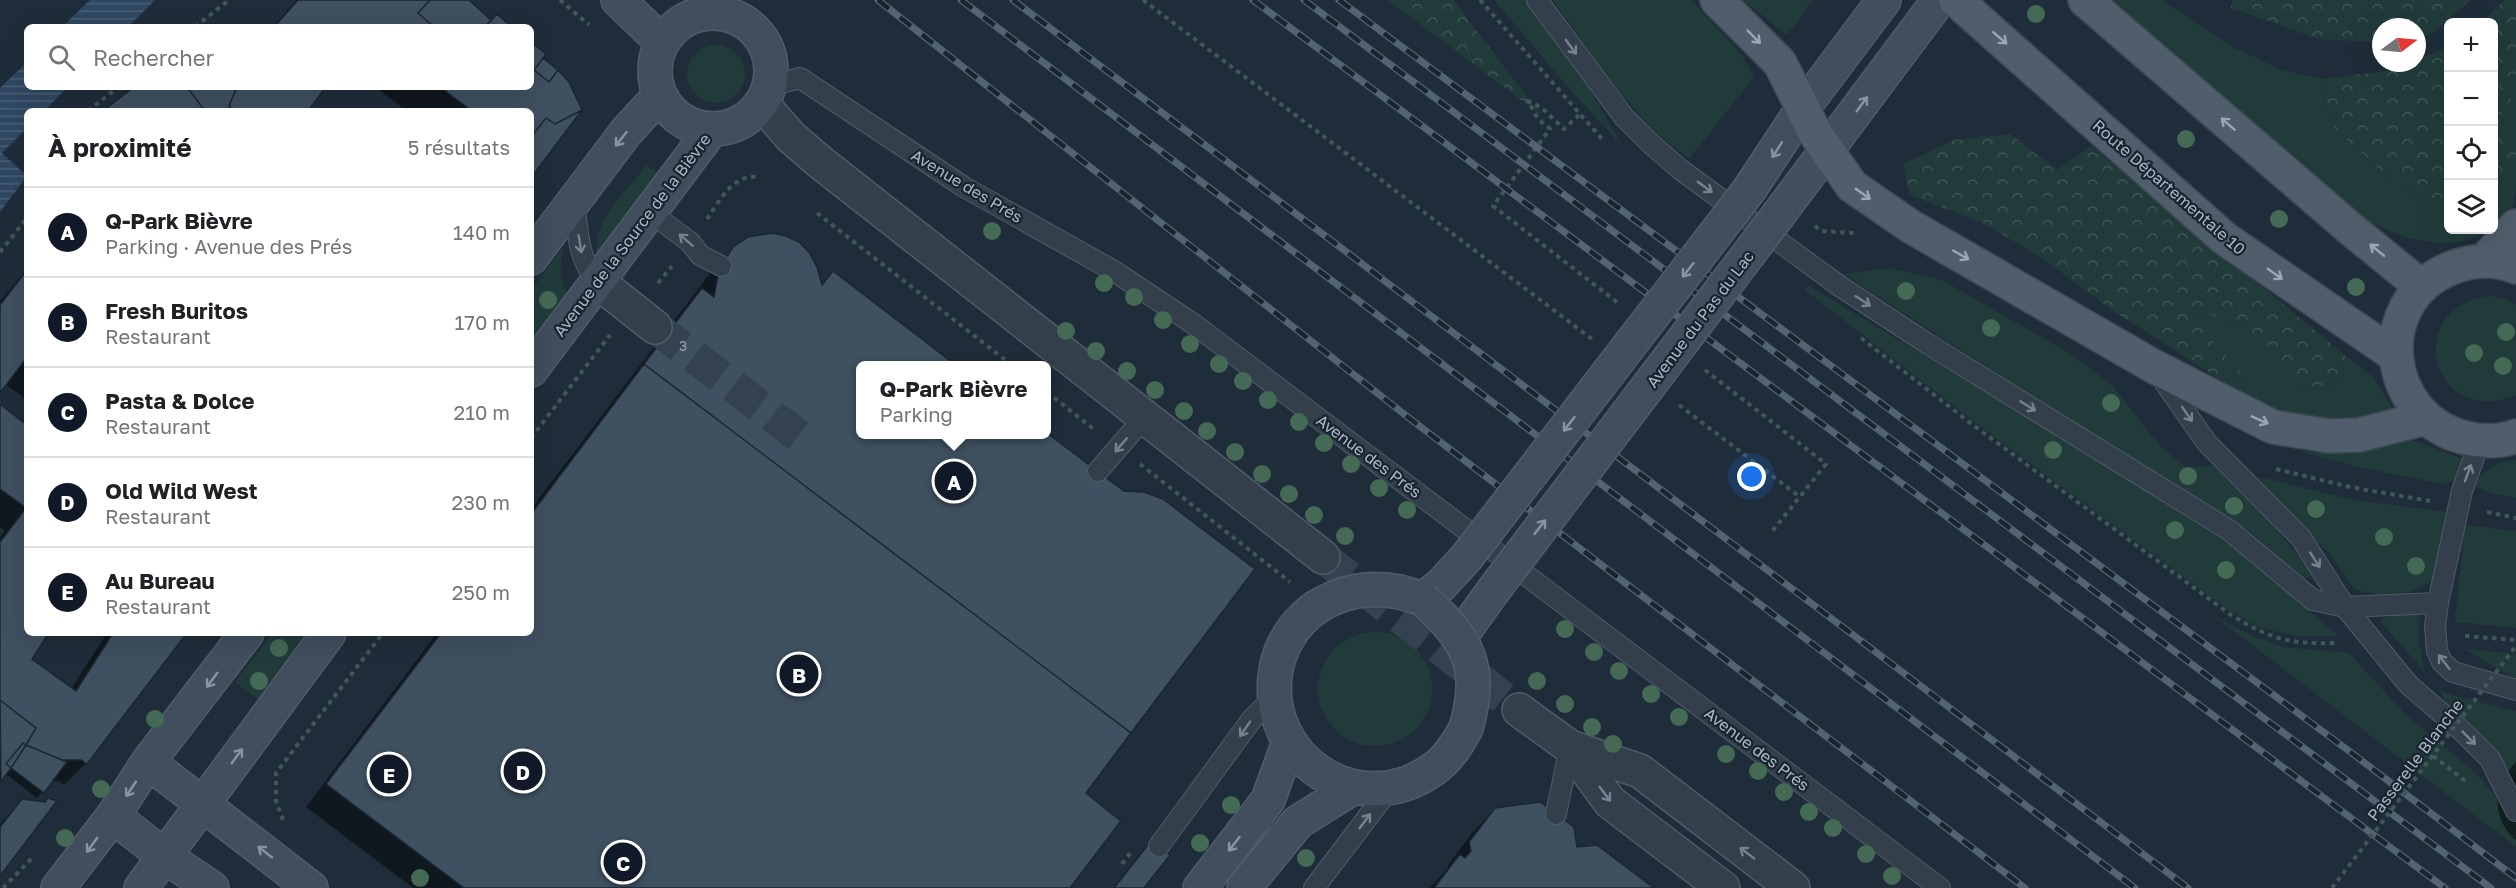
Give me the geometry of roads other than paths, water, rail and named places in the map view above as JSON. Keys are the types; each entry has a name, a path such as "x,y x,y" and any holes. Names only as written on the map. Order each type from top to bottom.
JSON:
{"main road":[{"path":"618,0 662,42"},
{"path":"1717,0 1780,63 1827,151 1852,186 1910,226 2153,366 2273,427 2329,436 2359,435 2426,418"},
{"name":"Avenue du Pas du Lac","path":"1460,637 1506,572 1703,317 1939,0"},
{"name":"Route Départementale 10","path":"1956,0 2224,237 2396,356"},
{"path":"2085,0 2422,287"},
{"path":"534,254 627,132 660,95 656,77 656,59 662,42 674,28 679,9 707,13 731,8 758,33 767,49 771,68 765,95"},
{"path":"1423,599 1441,585 1466,558 1749,190 1803,108 1877,9"},
{"name":"Avenue des Prés","path":"660,95 669,109 681,120 696,127 712,129 726,128 740,123 752,115 765,95"},
{"name":"Avenue de la Source de la Bièvre","path":"534,366 712,129"},
{"path":"2484,261 2516,226"},
{"path":"2515,437 2480,441 2451,434 2426,418 2410,400 2400,380 2396,356 2397,331 2407,307 2422,287 2440,273 2462,264 2484,261 2516,267"},
{"path":"1364,589 1400,591 1423,599 1447,621 1460,637 1469,659 1474,682 1473,705 1460,740 1436,768 1414,781 1390,788 1354,787 1328,778 1306,763 1289,742 1278,720 1274,697 1279,655 1293,629 1329,599 1364,589"},
{"path":"58,888 113,816 148,762 245,636"},
{"path":"141,888 327,636"},
{"path":"1200,888 1268,800 1289,742"},
{"path":"148,762 311,888"},
{"path":"1244,888 1298,822 1354,787"},
{"path":"113,816 164,856 212,888"}],"street":[{"path":"765,95 791,137 820,162 1323,557"},
{"path":"598,282 649,319 655,327"},
{"path":"1519,710 1570,747 1640,771 1793,888"},
{"path":"1570,747 1610,802 1723,888"}],"lane":[{"path":"1537,0 1624,117 1682,170 1850,293 2229,530 2313,600 2345,607 2438,603"},
{"name":"Avenue des Prés","path":"765,95 800,78 964,187 1114,270 1195,325 1940,888"},
{"path":"574,201 580,252 587,269 598,282"},
{"path":"651,213 690,242 700,255 721,266"},
{"path":"2153,366 2207,443 2301,538 2345,607 2408,684 2490,759 2516,811"},
{"path":"1098,471 1144,418"},
{"path":"2480,441 2459,506 2438,603 2435,626 2437,651 2442,662 2453,672 2516,690"},
{"path":"1159,846 1252,719 1274,697"},
{"path":"1556,814 1570,747"},
{"path":"1314,888 1390,788"}],"water":[{"path":"90,0 155,0 131,24 65,24"},
{"path":"24,65 24,90 65,90 47,108 24,108 24,131 2,153 24,173 24,180 0,212 0,88"}],"tunnel":[{"path":"655,327 804,440"},
{"path":"1323,557 1519,710"}],"railway":[{"path":"878,0 1409,418 2025,888"},
{"path":"961,0 2135,888"},
{"path":"1013,0 2188,888"},
{"path":"1253,0 2445,888"},
{"path":"1304,0 2491,888"},
{"path":"1339,0 2353,754 2516,878"}],"place":[{"name":"Q-Park Bièvre","path":"954,481"},
{"name":"Fresh Buritos","path":"799,674"},
{"name":"Old Wild West","path":"523,771"},
{"name":"Au Bureau","path":"389,774"},
{"name":"Pasta & Dolce","path":"623,862"}]}
